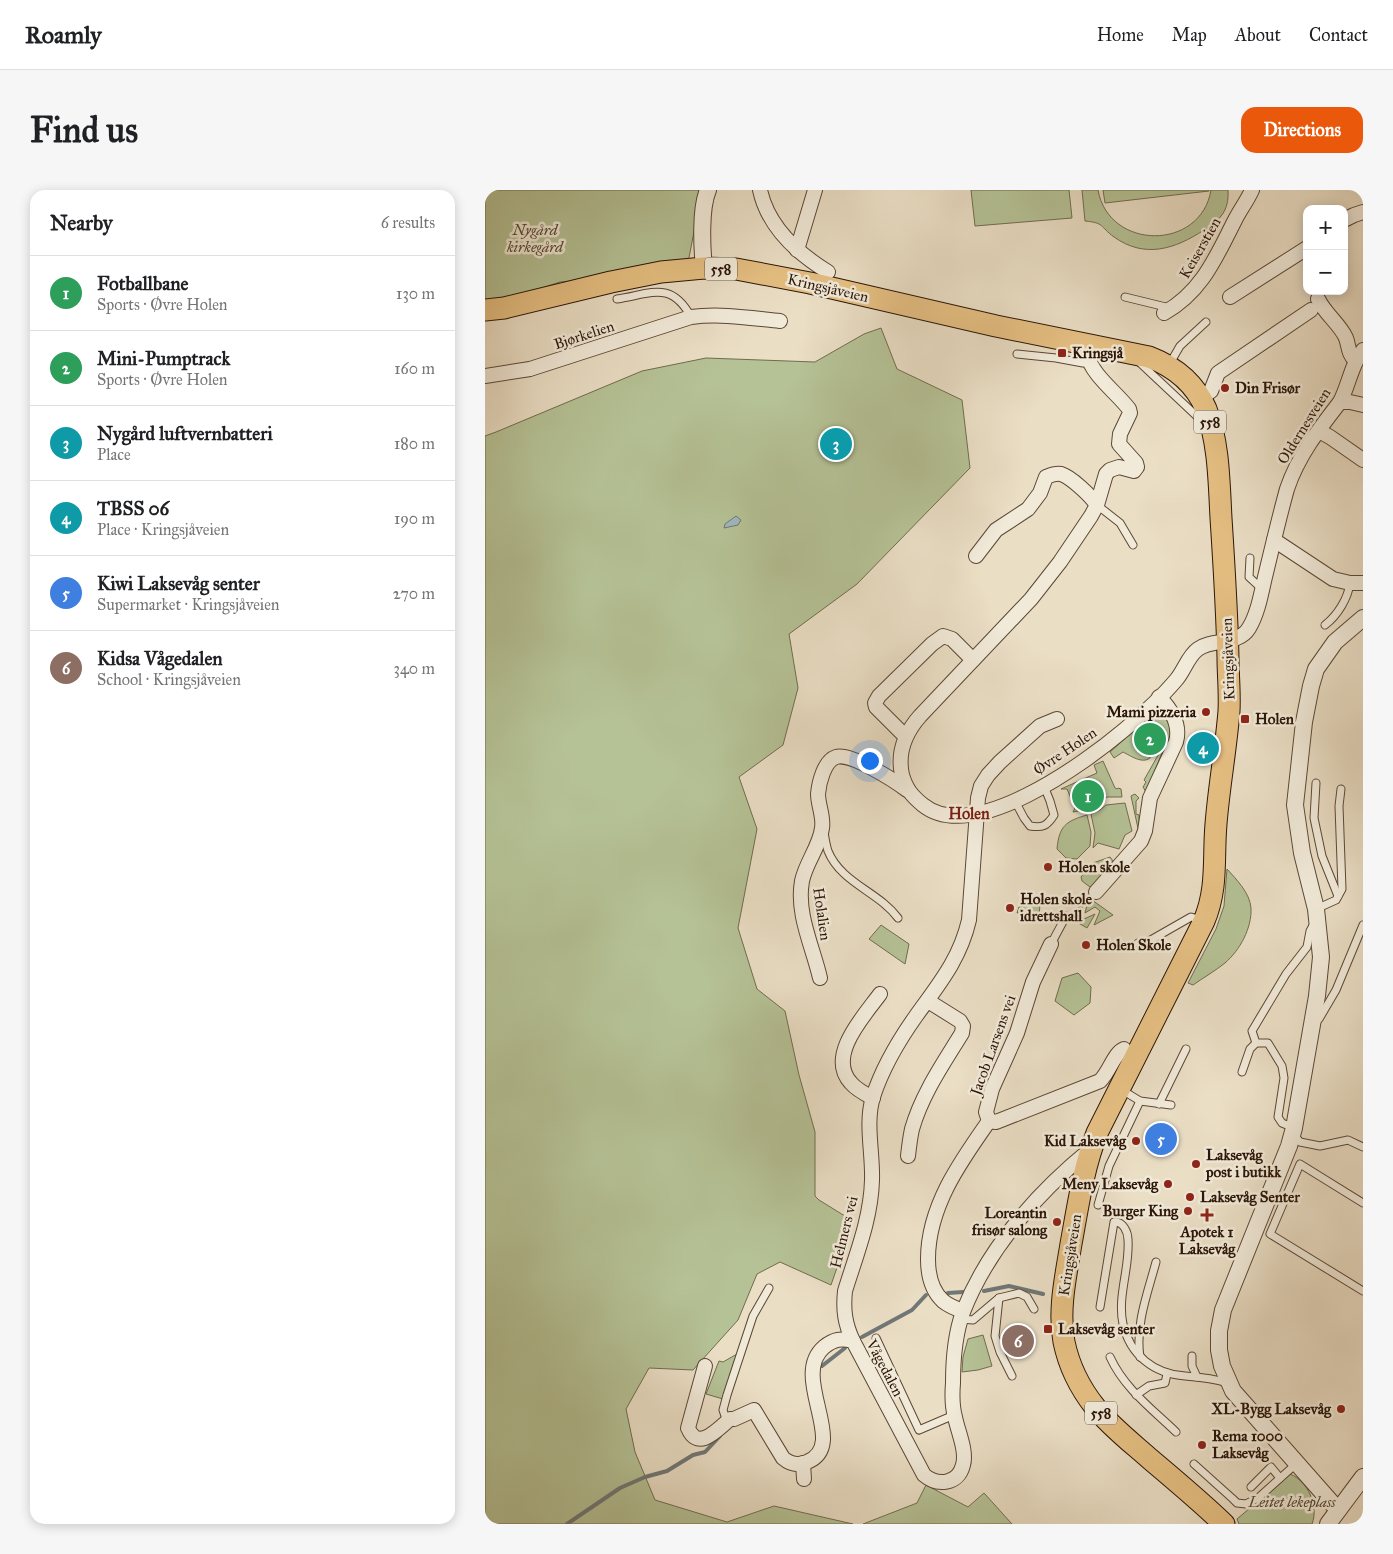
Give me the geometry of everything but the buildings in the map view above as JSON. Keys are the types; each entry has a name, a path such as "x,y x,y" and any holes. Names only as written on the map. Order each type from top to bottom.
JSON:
{"main road":[{"name":"Kringsjåveien","path":"485,310 504,308 661,272 704,268 736,269 986,324 1089,353 1128,352 1149,357 1169,366 1183,376 1200,398 1212,430 1220,498 1228,641 1229,708 1226,746 1217,808 1213,895 1204,921 1097,1133 1091,1149 1081,1186 1068,1260 1062,1314 1064,1340 1069,1363 1096,1408 1141,1450 1209,1508 1223,1524"}],"street":[{"path":"704,268 704,210 708,190"},
{"path":"760,190 767,214 786,240 828,272"},
{"path":"797,250 815,190"},
{"name":"Keiserstien","path":"1169,311 1189,296 1200,283 1223,245 1252,190"},
{"path":"1348,218 1363,212"},
{"path":"1230,297 1304,250"},
{"name":"Oldernesveien","path":"1200,398 1211,391 1218,372 1315,305 1323,309 1343,333 1351,356 1359,355 1340,402 1293,472 1258,605 1248,630 1241,636 1228,641"},
{"name":"Bjørkelien","path":"485,376 531,369 691,317 726,317 780,321"},
{"path":"907,790 900,766 900,752 905,736 916,720 1031,599 1060,562 1097,505 1104,480 1110,470 1119,467 1134,471 1137,467 1136,463 1119,444 1120,434 1130,413 1129,409 1098,374 1089,353"},
{"path":"1340,402 1363,405"},
{"path":"1319,431 1363,460"},
{"path":"976,556 996,530 1029,509 1040,493 1046,477 1053,474 1061,474 1068,478 1097,505"},
{"path":"1274,540 1333,579 1357,583"},
{"path":"1338,1510 1242,1402 1229,1384 1222,1366 1219,1350 1219,1331 1223,1310 1289,1146 1317,996 1321,957 1316,914 1302,853 1295,805 1311,686 1316,669 1335,642 1363,618"},
{"path":"905,736 876,707 875,703 879,696 932,644 943,636 951,639 973,660"},
{"name":"Øvre Holen","path":"907,790 927,808 939,814 955,816 978,814 1015,801 1074,768 1125,729 1177,680 1193,654 1199,648 1228,641"},
{"path":"1096,892 1141,840 1145,830 1150,798 1177,737 1177,724 1167,706 1159,697"},
{"name":"Øvre Holen","path":"978,814 978,798 981,786 988,775 1040,726 1057,719"},
{"name":"Holalien","path":"820,978 809,944 801,896 805,871 823,826 818,796 819,787 829,761 835,757 843,756 861,763 907,790"},
{"path":"882,775 900,766"},
{"name":"Helmers vei","path":"853,1341 847,1328 844,1303 845,1291 868,1217 872,1181 870,1130 873,1098 883,1073 901,1040 949,970 965,937 969,920 978,814"},
{"name":"Jacob Larsens vei","path":"989,1121 986,1112 992,1089 1017,1033 1033,982 1051,944"},
{"path":"873,1098 851,1084 846,1076 843,1057 849,1037 880,994"},
{"path":"908,1156 912,1130 923,1100 962,1033 963,1026 959,1021 927,1001"},
{"path":"962,1316 936,1294 930,1281 928,1247 935,1214 948,1185 965,1156 989,1121 997,1122 1100,1081 1107,1074 1116,1055 1124,1049"},
{"name":"Vågedalen","path":"803,1463 813,1459 820,1453 823,1439 822,1424 813,1386 812,1371 815,1360 821,1350 837,1339 853,1341 924,1474 931,1480 941,1483 951,1481 958,1475 963,1467 962,1449 952,1397 953,1364 962,1316 986,1266 1001,1243 1054,1182 1091,1149"},
{"path":"1054,1182 1063,1181 1081,1186"},
{"path":"705,1366 699,1381 694,1410 688,1428 691,1435 697,1440 701,1440 732,1419 754,1410 775,1448 783,1458 789,1462 803,1463 804,1479"},
{"path":"1328,1524 1363,1477"}],"lane":[{"name":"Bjørkelien","path":"617,299 661,292 671,294 682,302 691,317"},
{"path":"1125,297 1169,311"},
{"path":"1169,366 1180,346 1206,322"},
{"path":"1128,352 1212,430"},
{"name":"Kringsjåveien","path":"1017,354 1083,363 1089,353"},
{"path":"1097,505 1120,524 1133,545"},
{"path":"1250,558 1249,577 1262,589"},
{"path":"1325,625 1340,608 1349,591 1357,583"},
{"path":"1316,783 1314,818 1322,856 1338,896"},
{"path":"1015,801 1030,826 1042,827 1048,824 1054,815 1051,801 1044,786"},
{"path":"1256,1043 1252,1031 1286,974 1307,947 1316,914 1336,900 1343,889 1339,806 1341,789"},
{"name":"Holalien","path":"823,826 829,851 841,870 857,884 883,901 899,918"},
{"name":"Jacob Larsens vei","path":"1051,944 1066,916"},
{"path":"1138,943 1149,941 1191,917 1204,921"},
{"path":"1311,1032 1336,990 1363,925"},
{"path":"1242,1072 1250,1049 1256,1043 1269,1040 1282,1066 1284,1078 1279,1117 1281,1122 1293,1128 1295,1136 1300,1142 1320,1146 1348,1140 1363,1147"},
{"path":"1159,1104 1186,1049"},
{"path":"1120,1089 1139,1101 1171,1105"},
{"path":"1098,1206 1109,1166 1139,1101"},
{"path":"1363,1203 1300,1164 1270,1234 1363,1292"},
{"path":"1099,1307 1114,1222 1118,1221 1122,1223 1128,1238 1122,1295 1123,1323 1128,1338 1140,1357 1155,1369 1167,1374 1197,1377 1229,1384"},
{"path":"1140,1357 1139,1346 1144,1307 1156,1262"},
{"path":"732,1419 725,1416 723,1410 727,1395 753,1316 769,1288"},
{"path":"962,1316 973,1320 999,1298 1019,1293 1027,1297 1035,1308"},
{"path":"999,1298 995,1336 1000,1352 1012,1376"},
{"name":"Vågedalen","path":"876,1338 919,1430 954,1415"},
{"path":"1110,1356 1119,1374 1136,1394 1176,1432"},
{"path":"1192,1356 1191,1366 1197,1377"},
{"path":"1136,1394 1149,1386 1165,1383 1167,1374"},
{"path":"1194,1464 1233,1500 1243,1504 1253,1501 1296,1464"},
{"path":"1251,1487 1271,1467 1280,1478"}],"green space":[{"name":"Nygård kirkegård","path":"485,190 702,190 687,268 659,273 560,282 502,301 485,302"},
{"path":"971,190 1069,190 1072,218 975,226"},
{"path":"1082,190 1098,190 1106,210 1119,224 1136,233 1155,236 1174,233 1191,224 1204,210 1211,190 1228,190 1228,197 1223,214 1204,230 1171,246 1160,249 1148,249 1126,244 1114,237 1099,224 1085,221"},
{"path":"1103,190 1209,190 1209,191 1105,203"},
{"path":"881,328 897,369 962,400 970,468 857,584 789,634 798,688 783,745 739,777 757,829 738,928 757,989 785,1011 799,1075 815,1132 815,1196 853,1221 831,1285 780,1262 757,1274 738,1320 693,1370 649,1368 626,1409 635,1452 655,1500 727,1522 774,1506 853,1524 485,1524 485,436 642,371 706,358 815,362 864,334"},
{"path":"1156,711 1162,718 1165,715 1174,732 1166,750 1164,748 1146,792 1143,787 1146,782 1144,780 1161,750 1158,744 1164,738 1159,726 1151,727 1151,731 1142,731 1137,737 1150,751 1150,758 1147,760 1140,760 1123,752 1114,758 1110,752"},
{"path":"1156,733 1159,738 1156,742 1149,745 1141,738 1143,734"},
{"path":"1103,761 1115,788 1121,789 1122,797 1107,797 1093,808 1073,812 1075,808 1067,789 1061,789 1097,773 1094,765"},
{"path":"1135,794 1139,798 1136,801 1136,814 1139,815 1139,833 1131,796"},
{"path":"1125,803 1132,831 1125,835 1119,849 1098,843 1093,848 1095,833 1091,814 1106,805"},
{"path":"1087,815 1091,832 1090,846 1077,859 1066,858 1057,849 1062,830 1069,822"},
{"path":"1110,857 1113,861 1112,864 1093,887 1082,881 1081,877 1093,863"},
{"path":"1227,869 1242,887 1250,902 1251,916 1247,931 1236,952 1230,958 1193,985 1188,983 1216,929 1224,906"},
{"path":"1085,895 1113,915 1094,925 1100,911 1095,907 1085,913 1088,901 1082,897"},
{"path":"1031,904 1040,905 1039,915 1035,915 1033,912 1024,915 1017,913 1019,907"},
{"path":"1083,904 1080,916 1084,919 1095,914 1087,928 1070,918 1072,913"},
{"path":"881,925 909,944 905,964 869,939"},
{"path":"1078,973 1091,987 1090,1003 1074,1015 1055,1001 1062,978"},
{"path":"983,1335 992,1366 962,1372 963,1357 968,1339"},
{"path":"737,1354 723,1399 706,1394 719,1361 723,1362"},
{"name":"Leitet lekeplass","path":"1290,1474 1307,1488 1313,1502 1314,1517 1312,1524 1239,1524 1237,1519"},
{"path":"926,1485 968,1507 984,1493 1012,1524 863,1524 917,1503"}],"water":[{"path":"736,516 741,520 738,525 724,528 725,524"}],"waterway":[{"path":"984,1291 1009,1286 1043,1294"},
{"path":"948,1293 963,1292"},
{"path":"862,1337 912,1310 926,1295"},
{"path":"822,1366 845,1348"},
{"path":"567,1524 620,1488 645,1477 667,1471 693,1455 705,1452 720,1436"}],"place":[{"name":"Kringsjå","path":"1062,353"},
{"name":"Din Frisør","path":"1225,388"},
{"name":"Nygård luftvernbatteri","path":"836,444"},
{"name":"Mami pizzeria","path":"1206,712"},
{"name":"Holen","path":"1245,719"},
{"name":"Mini-Pumptrack","path":"1150,739"},
{"name":"TBSS 06","path":"1203,748"},
{"name":"Fotballbane","path":"1088,796"},
{"name":"Holen skole","path":"1048,867"},
{"name":"Holen skole idrettshall","path":"1010,908"},
{"name":"Holen Skole","path":"1086,945"},
{"name":"Kiwi Laksevåg senter","path":"1161,1139"},
{"name":"Kid Laksevåg","path":"1136,1141"},
{"name":"Laksevåg post i butikk","path":"1196,1164"},
{"name":"Meny Laksevåg","path":"1168,1184"},
{"name":"Laksevåg Senter","path":"1190,1197"},
{"name":"Burger King","path":"1188,1211"},
{"name":"Apotek 1 Laksevåg","path":"1207,1215"},
{"name":"Loreantin frisør salong","path":"1057,1222"},
{"name":"Laksevåg senter","path":"1048,1329"},
{"name":"Kidsa Vågedalen","path":"1018,1341"},
{"name":"XL-Bygg Laksevåg","path":"1341,1409"},
{"name":"Rema 1000 Laksevåg","path":"1202,1445"}],"district":[{"name":"Holen","path":"969,813"}]}
